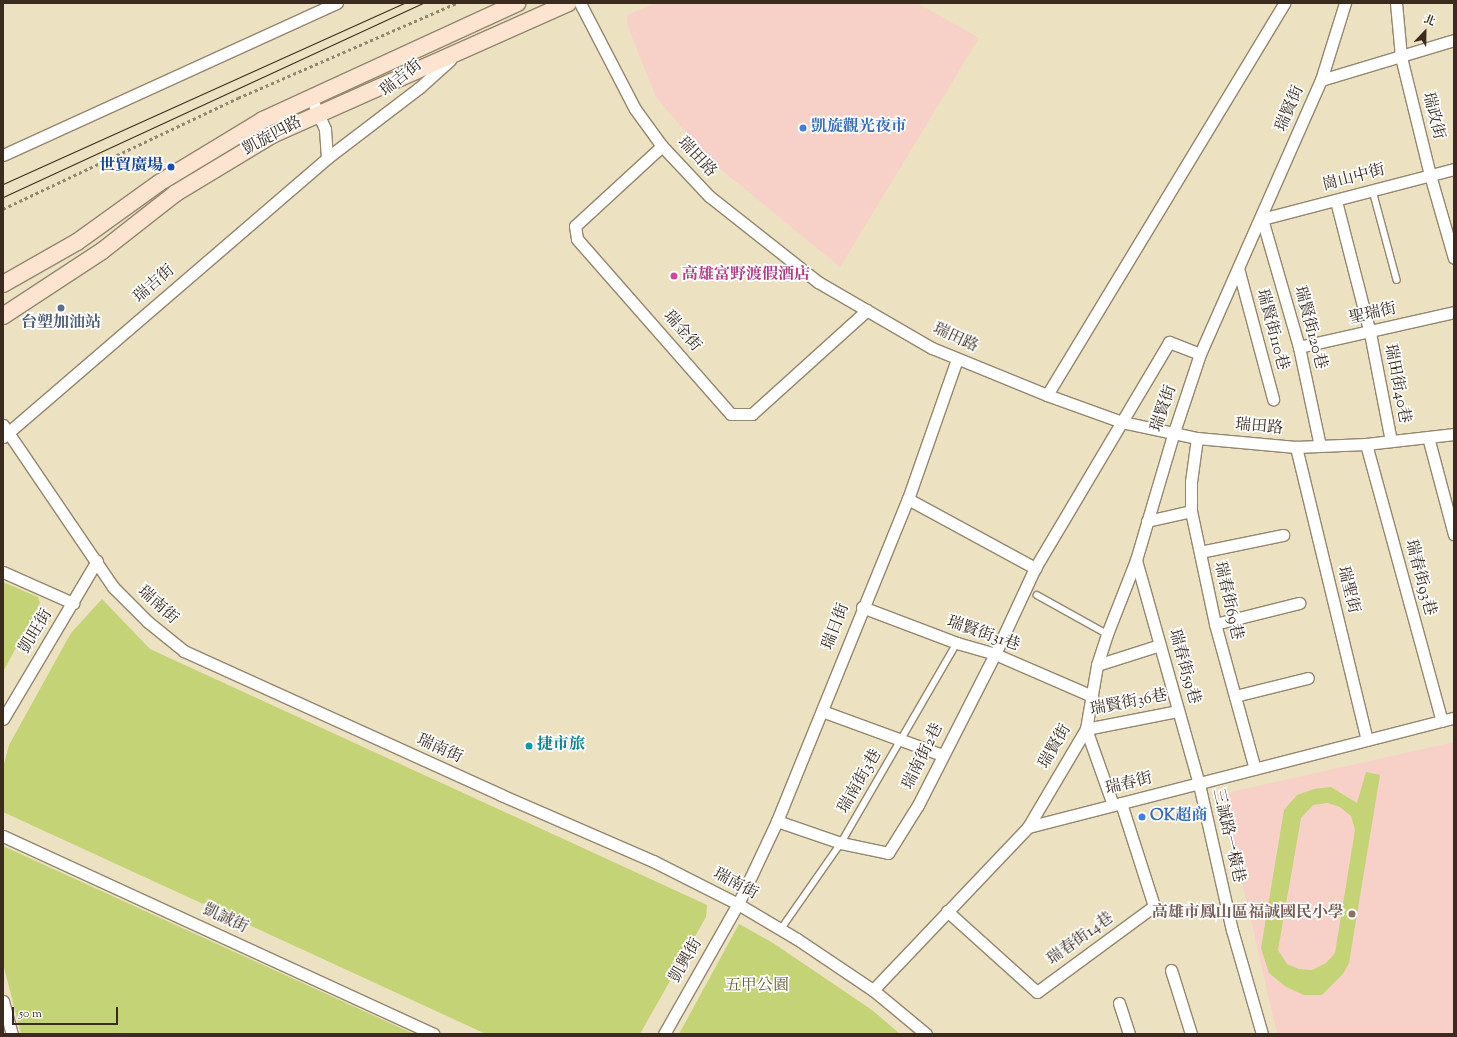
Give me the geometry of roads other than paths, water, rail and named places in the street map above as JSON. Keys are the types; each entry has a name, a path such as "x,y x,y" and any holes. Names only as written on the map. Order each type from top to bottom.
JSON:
{"street":[{"path":"3,155 337,3"},
{"name":"凱旋四路","path":"3,284 77,242 159,183 263,120 517,3"},
{"name":"凱旋四路","path":"3,316 102,251 176,193 272,135 568,3"},
{"name":"瑞田路","path":"580,3 635,109 662,146 709,196 818,282 932,348 1047,395 1122,422 1197,438 1296,447 1366,444 1454,434"},
{"path":"1047,395 1284,3"},
{"name":"瑞賢街","path":"1028,828 1086,729 1097,665 1107,634 1136,560 1146,521 1200,354 1238,268 1262,220 1321,80 1345,3"},
{"name":"瑞政街","path":"1396,3 1401,57 1430,175 1454,258"},
{"path":"1321,80 1454,40"},
{"name":"瑞吉街","path":"5,432 327,158 419,88 458,53"},
{"path":"311,98 325,129 327,158"},
{"name":"瑞金街","path":"662,146 575,226 577,239 731,414 752,414 866,310"},
{"name":"崗山中街","path":"1262,220 1454,169"},
{"name":"瑞田街40巷","path":"1336,201 1370,333 1391,441"},
{"name":"瑞賢街120巷","path":"1262,220 1299,347 1320,446"},
{"name":"瑞賢街110巷","path":"1238,268 1273,399"},
{"name":"聖瑞街","path":"1299,347 1370,333 1454,312"},
{"name":"瑞南街2巷","path":"777,821 841,843 888,853 918,805 942,755 995,654 1035,568 1169,342 1200,354"},
{"name":"瑞日街","path":"738,904 777,821 822,711 862,607 908,499 957,358"},
{"name":"瑞南街","path":"5,432 97,561 113,587 148,622 184,651 501,795 653,861 738,904 781,929 874,990 926,1034"},
{"path":"1428,437 1454,535"},
{"name":"瑞春街69巷","path":"1197,438 1191,482 1191,511 1215,624 1255,769"},
{"name":"瑞春街93巷","path":"1366,444 1442,721"},
{"name":"瑞聖街","path":"1296,447 1367,740"},
{"path":"908,499 1035,568"},
{"path":"1146,521 1191,511"},
{"path":"1200,552 1284,534"},
{"name":"瑞春街59巷","path":"1136,560 1199,784"},
{"name":"凱旺街","path":"3,719 97,561"},
{"path":"3,572 73,603"},
{"path":"1215,624 1299,603"},
{"name":"瑞賢街31巷","path":"862,607 958,643 995,654 1092,696"},
{"path":"1097,665 1160,645"},
{"path":"1235,696 1308,678"},
{"path":"822,711 902,739 942,755"},
{"name":"瑞賢街36巷","path":"1086,729 1178,711"},
{"name":"瑞春街","path":"1028,828 1454,718"},
{"path":"1086,729 1117,804"},
{"name":"三誠路一橫巷","path":"1199,784 1232,930 1262,1034"},
{"name":"瑞春街14巷","path":"947,911 1037,992 1154,906 1117,804"},
{"path":"874,990 947,911 1028,828"},
{"name":"凱誠街","path":"3,836 434,1034"},
{"name":"凱興街","path":"664,1034 738,904"},
{"path":"1171,970 1191,1034"},
{"path":"3,1001 12,1034"},
{"path":"1119,1003 1128,1034"}],"lane":[{"path":"1374,191 1397,280"},
{"path":"1037,595 1107,634"},
{"name":"瑞南街3巷","path":"781,929 841,843 958,643"}],"tram line":[{"path":"3,184 404,3"},
{"path":"3,197 423,3"}],"place":[{"name":"凱旋觀光夜市","path":"803,128"},
{"name":"世貿廣場","path":"171,167"},
{"name":"高雄富野渡假酒店","path":"674,276"},
{"name":"台塑加油站","path":"61,308"},
{"name":"捷市旅","path":"529,746"},
{"name":"OK超商","path":"1142,817"},
{"name":"高雄市鳳山區福誠國民小學","path":"1352,914"}],"park label":[{"name":"五甲公園","path":"757,987"}]}
